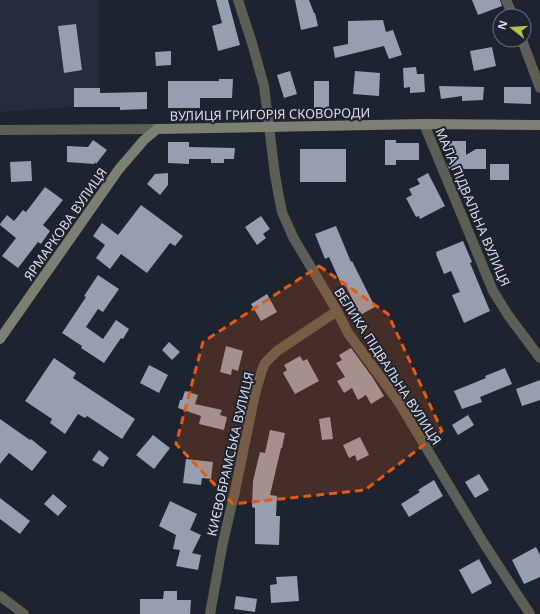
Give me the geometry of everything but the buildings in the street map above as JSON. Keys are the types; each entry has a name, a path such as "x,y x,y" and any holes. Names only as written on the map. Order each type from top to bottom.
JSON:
{"street":[{"name":"ВЕЛИКА ПІДВАЛЬНА ВУЛИЦЯ","path":"238,0 264,86 275,175 282,212 286,224 302,254 337,311 348,333 398,401 483,542 530,614"},
{"path":"525,48 540,88"},
{"name":"ВУЛИЦЯ ГРИГОРІЯ СКОВОРОДИ","path":"0,130 157,129 424,124 540,125"},
{"name":"МАЛА ПІДВАЛЬНА ВУЛИЦЯ","path":"424,124 488,281 508,315 540,358"},
{"name":"ЯРМАРКОВА ВУЛИЦЯ","path":"0,339 119,169 144,140 157,129"},
{"name":"КИЄВОБРАМСЬКА ВУЛИЦЯ","path":"210,614 222,548 255,394 262,370 265,363 277,351 337,311"},
{"path":"0,596 24,614"}],"highlighted area":[{"path":"319,266 388,314 442,431 365,490 233,504 176,444 203,342"}],"shaded area":[{"path":"0,0 98,0 100,107 74,107 0,112"}]}
